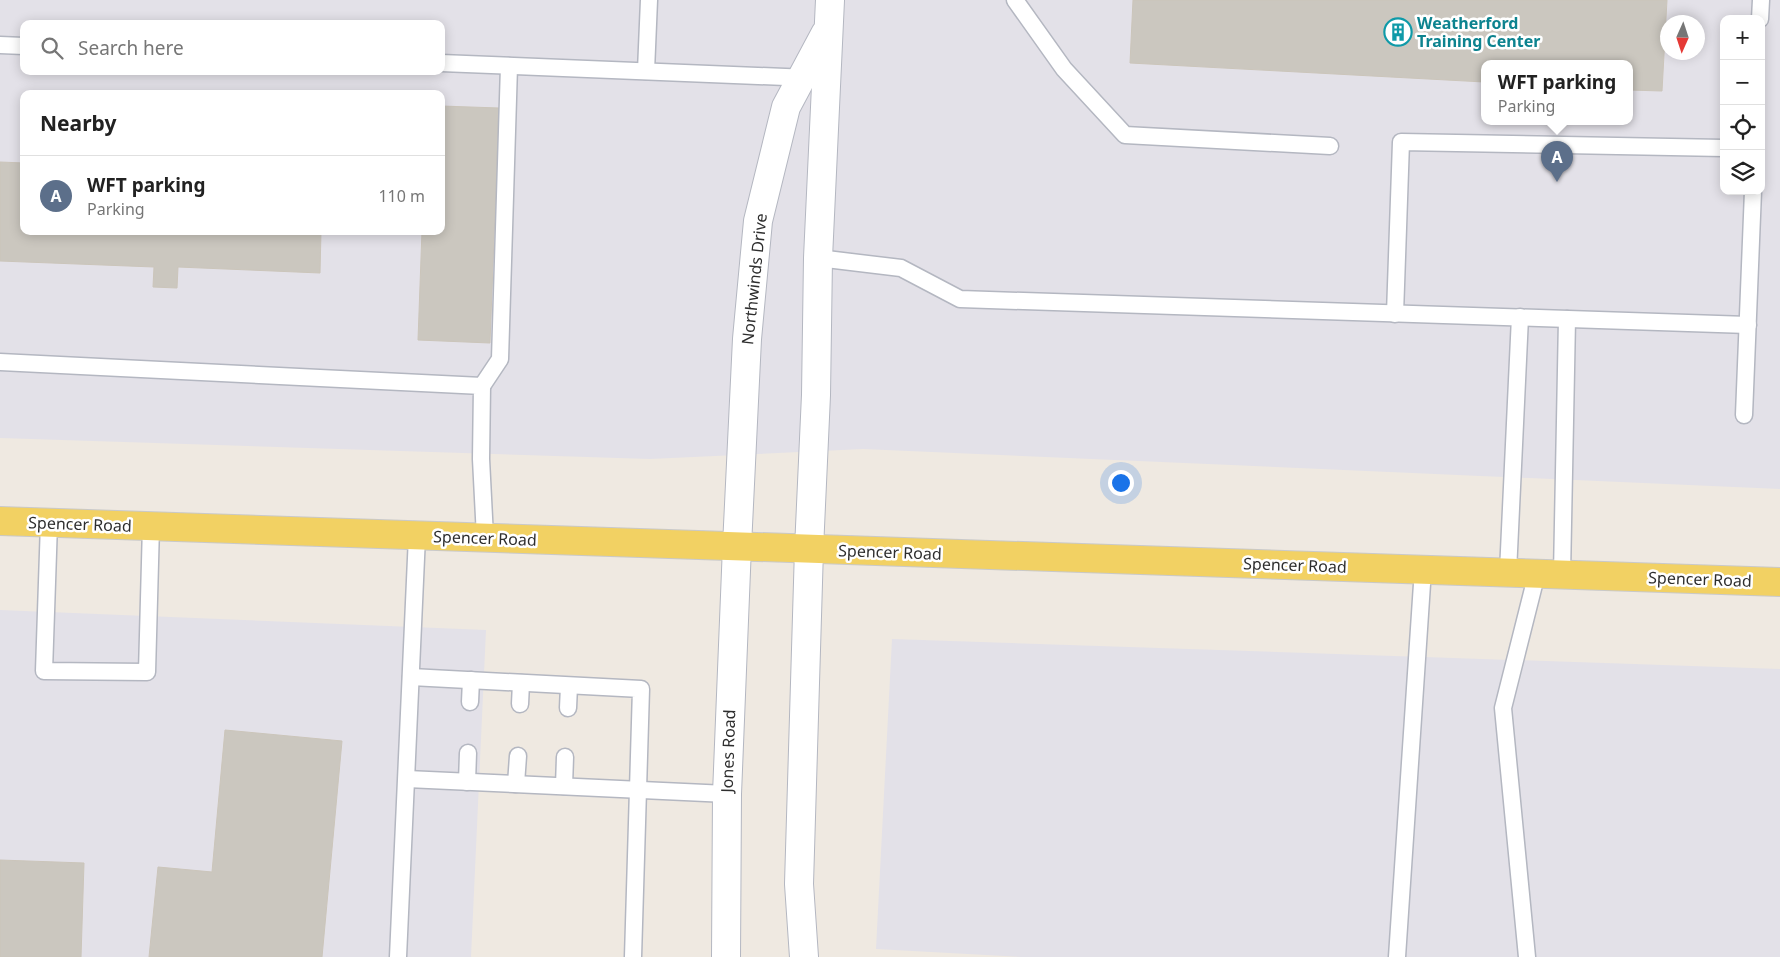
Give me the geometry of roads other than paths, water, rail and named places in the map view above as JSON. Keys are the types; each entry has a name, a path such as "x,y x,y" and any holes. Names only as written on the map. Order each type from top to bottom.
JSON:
{"main road":[{"name":"Spencer Road","path":"0,521 1780,582"}],"street":[{"name":"Northwinds Drive","path":"810,549 816,395 818,258 815,77 830,13"},
{"name":"Northwinds Drive","path":"737,546 748,339 758,221 786,107 815,77"},
{"name":"Jones Road","path":"726,957 727,794 737,546"},
{"path":"804,957 799,884 810,549"}],"lane":[{"path":"646,71 648,0"},
{"path":"1015,0 1064,69 1125,135 1330,146"},
{"path":"1760,15 1761,0"},
{"path":"0,45 20,46"},
{"path":"445,63 815,77"},
{"path":"485,538 481,459 482,386 500,359 509,66"},
{"path":"1396,314 1401,142 1720,148"},
{"path":"1744,415 1753,195"},
{"path":"818,258 901,268 960,299 1748,325"},
{"path":"1508,572 1520,318"},
{"path":"1527,957 1503,708 1549,574 1567,319"},
{"path":"0,362 482,386"},
{"path":"49,523 44,671 147,672 151,526"},
{"path":"398,957 417,536"},
{"path":"1397,957 1423,570"},
{"path":"411,677 641,689 633,957"},
{"path":"470,702 471,680"},
{"path":"520,704 521,683"},
{"path":"568,708 569,686"},
{"path":"467,782 468,753"},
{"path":"516,784 518,756"},
{"path":"564,786 566,757"},
{"path":"407,779 727,794"}],"place":[{"name":"Weatherford Training Center","path":"1398,32"},
{"name":"WFT parking","path":"1557,182"}]}
